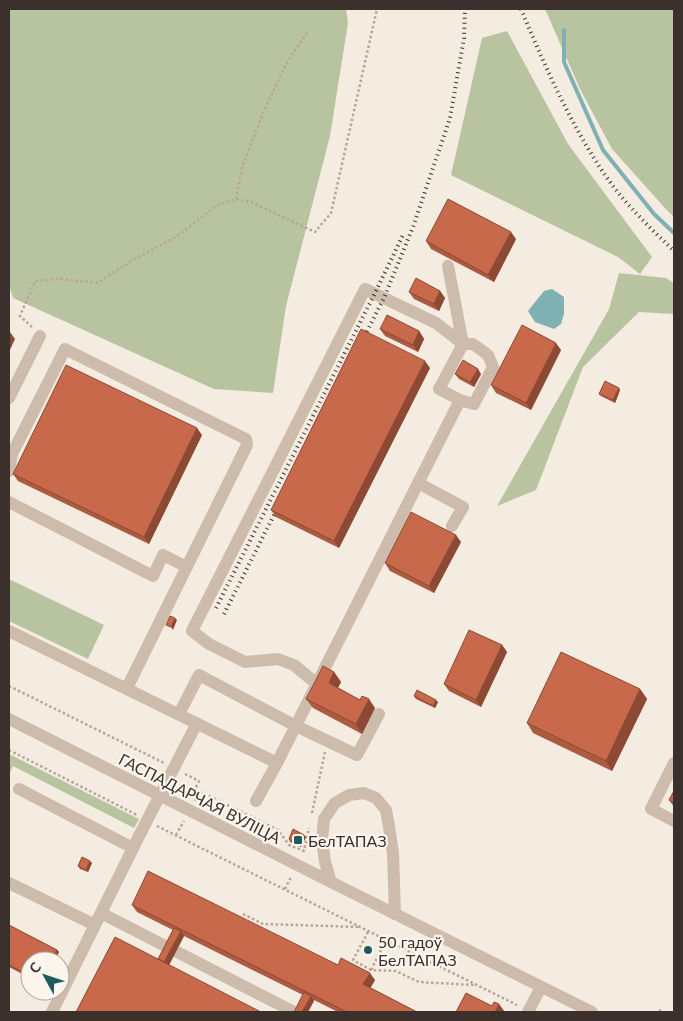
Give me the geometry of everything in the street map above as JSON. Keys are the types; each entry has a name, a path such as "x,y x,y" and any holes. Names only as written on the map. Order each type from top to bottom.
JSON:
{"street":[{"path":"317,684 294,665 278,659 245,662 209,644 192,631 365,289 436,323 463,344 473,344 488,355 493,368 474,404 460,400 439,389 463,344 448,266"},
{"path":"9,398 40,336"},
{"path":"9,471 12,454 65,349 246,439 247,445 127,688"},
{"path":"256,802 460,400"},
{"path":"418,483 463,507 452,526"},
{"path":"9,502 153,576 163,555 187,567"},
{"path":"9,630 277,763"},
{"path":"179,714 199,675 296,726 357,755 379,714"},
{"name":"ГАСПАДАРЧАЯ ВУЛІЦА","path":"9,719 592,1012"},
{"path":"52,1012 197,723"},
{"path":"674,763 651,809 674,822"},
{"path":"19,789 133,848"},
{"path":"331,882 325,862 322,840 324,819 335,803 349,795 364,792 376,798 386,810 393,853 395,914"},
{"path":"9,883 95,925"},
{"path":"101,913 294,1012"},
{"path":"528,1011 541,987"}],"path":[{"path":"40,336 20,316 35,281 60,279 96,283 138,257 176,237 216,206 236,199 251,202 315,232 331,213 377,9"},
{"path":"236,199 242,167 264,111 286,64 308,31"},
{"path":"312,814 327,740"},
{"path":"9,750 528,1011"},
{"path":"304,851 310,824"},
{"path":"285,889 291,877"},
{"path":"243,914 263,924 361,928"},
{"path":"369,931 353,960 371,970 396,971 419,982 477,985"},
{"path":"371,970 386,940"},
{"path":"659,1010 663,1012"}],"green space":[{"path":"9,9 346,9 348,23 330,136 286,306 273,393 214,389 13,298 9,285"},
{"path":"545,9 674,9 674,217 612,149 580,89"},
{"path":"507,31 568,144 652,257 640,274 618,257 451,175 482,38"},
{"path":"619,273 666,278 674,283 674,314 639,312 583,367 536,490 497,506 609,309"},
{"path":"9,579 104,625 88,659 9,621"},
{"path":"9,754 139,819 134,828 13,766 9,774"}],"water":[{"path":"552,289 564,297 564,314 561,324 554,329 535,322 528,311 544,291"}],"building":[{"path":"448,199 511,232 488,275 426,241"},
{"path":"416,278 440,291 434,304 409,292"},
{"path":"387,315 419,331 413,345 380,329"},
{"path":"522,325 556,343 526,403 491,385"},
{"path":"361,329 425,361 334,541 271,510"},
{"path":"463,360 478,369 470,382 455,374"},
{"path":"66,365 197,428 144,537 13,474"},
{"path":"605,381 619,388 613,400 599,394"},
{"path":"411,512 456,535 429,586 385,563"},
{"path":"170,616 175,618 171,627 166,625"},
{"path":"469,630 502,645 476,700 444,684"},
{"path":"561,652 640,689 606,761 527,723"},
{"path":"323,666 334,672 329,683 360,700 362,696 369,699 356,724 306,699"},
{"path":"417,690 436,700 433,706 414,696"},
{"path":"674,791 674,803 669,800"},
{"path":"293,829 304,835 299,845 289,839"},
{"path":"82,857 90,861 86,870 78,866"},
{"path":"148,871 338,965 341,958 370,973 363,984 417,1012 347,1012 132,905"},
{"path":"9,925 57,950 20,951 20,971 9,965"},
{"path":"174,928 181,931 164,962 158,959"},
{"path":"115,937 261,1012 76,1012"},
{"path":"304,992 311,996 302,1012 294,1012"},
{"path":"466,993 492,1006 494,1002 499,1004 495,1012 456,1012"}],"waterway":[{"path":"564,30 564,62 603,150 654,214 674,233"}],"railway":[{"path":"360,345 384,298 413,227 450,118 464,38 465,9"},
{"path":"521,9 567,111 601,169 626,202 674,251"},
{"path":"216,608 403,235"},
{"path":"224,614 280,503"}],"place":[{"name":"БелТАПАЗ","path":"298,840"},
{"name":"50 гадоў БелТАПАЗ","path":"368,950"}]}
